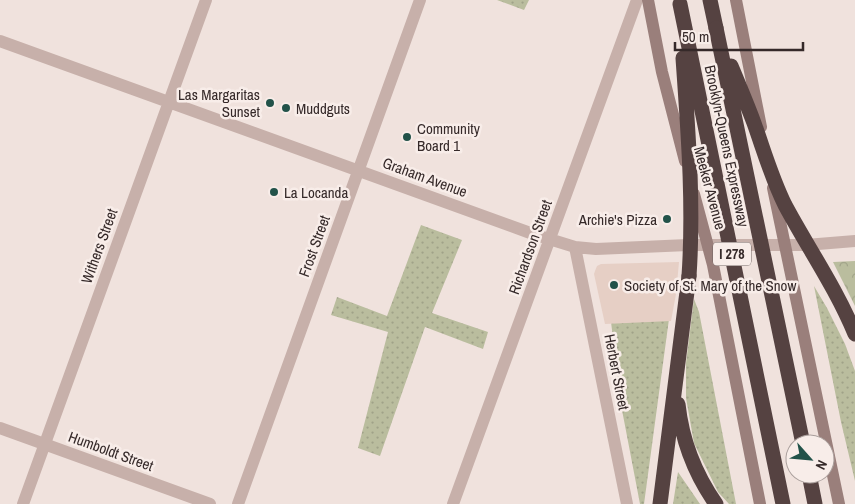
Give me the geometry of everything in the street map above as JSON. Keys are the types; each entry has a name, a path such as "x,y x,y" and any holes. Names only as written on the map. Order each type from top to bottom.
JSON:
{"highway":[{"name":"Brooklyn-Queens Expressway","path":"710,0 801,434"},
{"name":"Brooklyn-Queens Expressway","path":"680,2 783,504"},
{"path":"660,504 689,276 691,237 689,150 680,2"},
{"path":"716,28 754,123 777,188 835,290 855,334"},
{"path":"675,383 679,420 687,448 699,477 716,504"},
{"path":"811,484 815,504"}],"main road":[{"name":"Meeker Avenue","path":"648,0 662,72 708,245 760,504"},
{"path":"736,0 784,245 839,504"}],"street":[{"name":"Withers Street","path":"23,504 206,0"},
{"name":"Frost Street","path":"238,504 420,0"},
{"name":"Richardson Street","path":"453,504 637,0"},
{"name":"Graham Avenue","path":"0,41 550,240 575,247 596,249 855,242"},
{"name":"Herbert Street","path":"575,247 628,504"},
{"name":"Humboldt Street","path":"0,428 210,504"}],"green space":[{"path":"497,0 529,0 524,10"},
{"path":"421,225 462,240 432,313 488,332 483,349 425,327 380,456 358,448 388,332 331,315 337,297 387,316"},
{"path":"855,261 855,306 833,262"},
{"path":"814,286 845,344 855,371 855,481 841,422"},
{"path":"694,299 699,312 736,504 729,504 718,492 694,443 686,398 686,363"},
{"path":"669,319 644,504 640,504 622,410 611,322"},
{"path":"678,472 700,504 673,504"}],"shaded area":[{"path":"679,262 671,321 605,324 594,274 597,266 601,264"}],"place":[{"name":"Las Margaritas Sunset","path":"270,103"},
{"name":"Muddguts","path":"286,108"},
{"name":"Community Board 1","path":"407,137"},
{"name":"La Locanda","path":"274,192"},
{"name":"Archie's Pizza","path":"667,219"},
{"name":"Society of St. Mary of the Snow","path":"614,285"}]}
